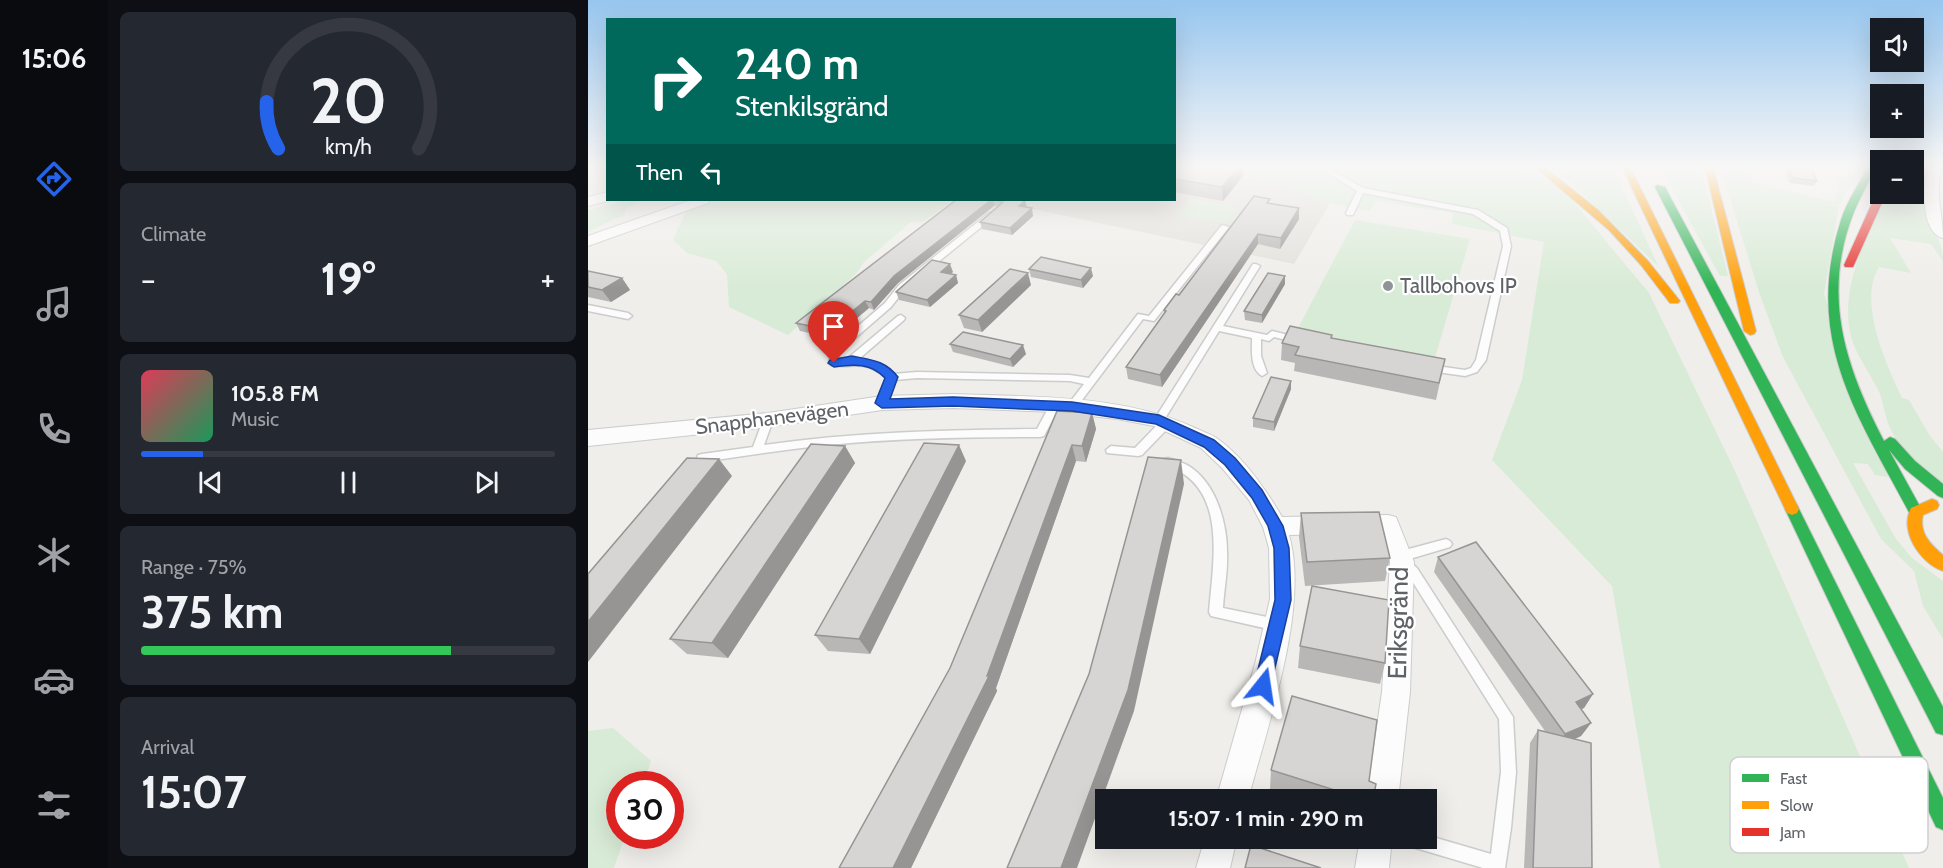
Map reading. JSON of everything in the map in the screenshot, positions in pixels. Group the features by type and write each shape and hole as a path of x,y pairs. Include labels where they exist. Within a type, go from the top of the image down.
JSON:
{"main road":[{"path":"1594,208 1630,244 1666,290 1731,385"},
{"path":"1646,208 1912,757"},
{"path":"1671,208 1943,726"},
{"path":"1719,208 1767,393"},
{"path":"1853,208 1842,230 1833,287 1833,318 1840,354 1853,397 1916,512"},
{"path":"1875,208 1851,258 1843,288 1844,321 1851,356 1866,398 1891,445 1943,492"},
{"path":"1943,505 1928,506 1916,512 1912,524 1914,532 1926,549 1943,564"},
{"path":"1928,789 1943,820"}],"street":[{"path":"588,241 682,208"},
{"path":"1931,208 1932,214 1943,233"},
{"name":"Snapphanevägen","path":"588,438 768,420 882,403 953,401 1063,406 1162,422 1209,443 1230,462 1257,494 1275,526 1281,548 1283,600 1235,789"},
{"name":"Eriksgränd","path":"1275,526 1388,524 1402,562 1396,692 1383,789"},
{"path":"1213,868 1218,849"},
{"path":"1372,868 1375,849"}],"lane":[{"path":"1350,213 1353,208"},
{"path":"1421,366 1465,373 1474,370 1478,365 1507,246 1506,232 1498,224 1475,213 1448,208"},
{"path":"999,209 940,261 902,287 888,305 833,352 834,363 852,360 879,365 891,377 917,375 1070,378 1091,382"},
{"path":"702,458 830,439 922,433 1040,433 1063,406 1091,382 1141,316 1151,319 1225,227"},
{"path":"1111,450 1138,452 1162,422 1256,266"},
{"path":"588,308 628,316"},
{"path":"852,360 901,318"},
{"path":"1217,328 1257,337 1269,338 1272,334 1306,341"},
{"path":"1257,337 1256,356 1262,373"},
{"path":"882,403 891,377"},
{"path":"757,450 768,420"},
{"path":"1168,462 1188,468 1196,476 1210,501 1221,542 1215,612 1277,626"},
{"path":"1437,846 1498,864 1506,793 1508,734 1506,717 1413,572 1402,562 1409,554 1446,544"}],"shaded area":[{"path":"1026,208 1327,208 1294,264"}],"green space":[{"path":"597,208 628,208 624,215 588,231 588,210"},
{"path":"695,208 942,208 923,222 911,222 864,262 856,274 788,335 729,307 727,274 716,261 687,253 673,240 686,211"},
{"path":"1184,208 1238,208 1226,223 1178,215"},
{"path":"1353,208 1372,208 1370,211"},
{"path":"1418,208 1578,208 1649,293 1735,471 1860,757 1730,757 1730,853 1902,853 1909,868 1660,868 1612,586 1492,460 1522,380 1544,242 1452,224 1453,213"},
{"path":"1597,208 1631,208 1658,266"},
{"path":"1682,208 1711,208 1728,276 1720,276"},
{"path":"1733,208 1839,208 1824,294 1888,477 1875,475 1868,464 1853,463 1896,539 1912,558 1943,581 1943,639 1923,606 1914,571 1881,539 1783,357 1760,295"},
{"path":"1881,208 1925,208 1942,249 1943,261 1931,244 1890,238 1911,273 1879,267 1873,281 1871,297 1882,351 1902,398 1909,400 1930,436 1943,452 1943,484 1910,456 1896,439 1886,417 1880,394 1858,354 1851,334 1848,314 1854,271"},
{"name":"Tallbohovs IP","path":"1355,220 1470,239 1434,361 1296,332"},
{"path":"613,728 651,761 648,771 606,771 606,849 621,849 614,868 588,868 588,731"}],"building":[{"path":"946,208 981,208 894,276 871,302 865,301 829,330 796,323"},
{"path":"997,208 1032,208 1010,228 980,222"},
{"path":"1245,208 1299,208 1281,238 1258,234 1160,375 1126,367 1166,311 1164,310 1176,294 1179,295"},
{"path":"1041,257 1091,268 1081,280 1029,269"},
{"path":"932,260 950,264 941,272 956,275 927,300 896,292"},
{"path":"1010,269 1028,273 978,320 959,315"},
{"path":"588,271 622,278 602,290 588,287"},
{"path":"1268,273 1285,276 1262,315 1244,311"},
{"path":"1290,326 1332,335 1331,338 1445,359 1439,383 1295,355 1299,347 1282,343"},
{"path":"963,332 1023,345 1010,359 950,344"},
{"path":"1271,377 1291,381 1274,422 1253,418"},
{"path":"1057,411 1092,413 1082,446 1072,445 987,676 989,676 893,868 839,868 950,668"},
{"path":"924,443 959,445 859,639 815,635"},
{"path":"811,444 845,446 712,643 670,639"},
{"path":"1148,457 1181,460 1128,690 1061,868 1007,868 1089,674"},
{"path":"687,458 719,459 588,622 588,574"},
{"path":"1379,512 1390,558 1307,562 1301,513"},
{"path":"1476,542 1593,694 1576,702 1591,723 1565,734 1438,557"},
{"path":"1312,586 1389,600 1385,663 1300,646"},
{"path":"1292,696 1377,720 1369,781 1376,784 1375,789 1331,789 1271,770"},
{"path":"1538,730 1591,743 1592,868 1533,868"},
{"path":"1250,849 1263,849 1321,868 1245,868"}],"traffic: fast":[{"path":"1671,208 1943,726"},
{"path":"1851,208 1835,262 1832,302 1836,338 1846,373 1860,408 1916,512"},
{"path":"1890,442 1910,465 1943,492"},
{"path":"1792,509 1912,757"},
{"path":"1928,789 1943,820"}],"traffic: slow":[{"path":"1590,208 1629,245 1674,301"},
{"path":"1646,208 1792,509"},
{"path":"1719,208 1750,331"},
{"path":"1932,505 1916,512 1914,528 1920,542 1943,564"}],"traffic: jam":[{"path":"1849,265 1875,208"}],"place":[{"name":"Tallbohovs IP","path":"1388,286"}],"route":[{"path":"834,363 852,360 879,365 891,377 882,403 953,401 1072,406 1159,420 1209,443 1230,462 1257,494 1275,526 1281,548 1283,600 1263,686"}]}
